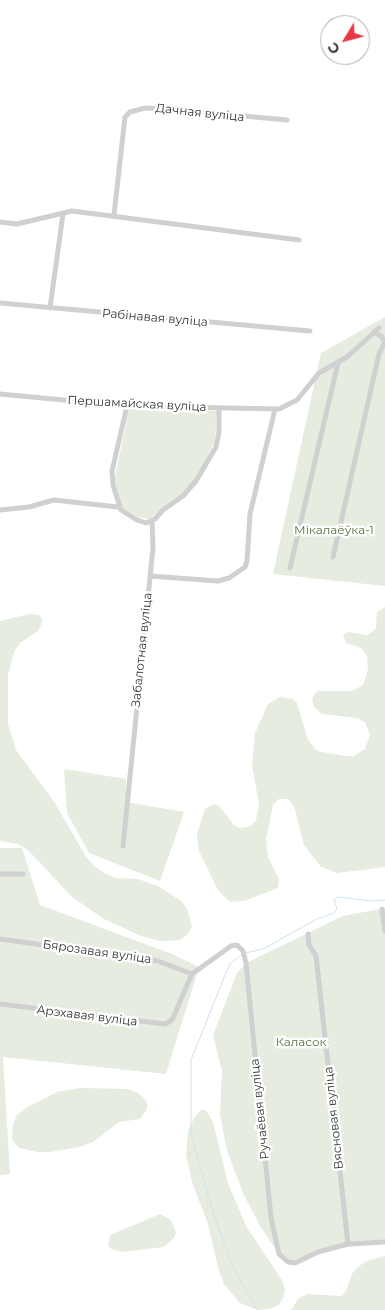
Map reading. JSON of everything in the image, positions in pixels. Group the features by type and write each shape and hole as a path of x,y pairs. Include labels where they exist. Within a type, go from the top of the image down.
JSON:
{"street":[{"name":"Дачная вуліца","path":"114,215 125,117 130,112 145,108 167,109 287,120"},
{"path":"0,222 16,224 72,211 299,240"},
{"path":"50,308 63,214"},
{"name":"Рабінавая вуліца","path":"0,303 310,331"},
{"path":"150,576 208,581 224,580 241,571 247,561 250,514 275,409 286,407 297,400 319,373 352,354 376,330 385,342 379,354 333,557"},
{"path":"290,568 338,363"},
{"name":"Першамайская вуліца","path":"0,394 127,406 275,409"},
{"path":"118,507 112,472 127,406"},
{"path":"0,510 28,507 54,500 118,507 137,520 152,522 163,510 188,492 208,462 218,440 219,409"},
{"name":"Забалотная вуліца","path":"123,846 154,537 152,522"},
{"path":"0,874 23,874"},
{"path":"382,909 385,931"},
{"name":"Вясновая вуліца","path":"308,934 309,945 316,956 348,1244"},
{"name":"Бярозавая вуліца","path":"0,939 162,962 192,974"},
{"name":"Ручаёвая вуліца","path":"192,974 231,946 237,945 244,953 271,1218 279,1254 288,1262 294,1263 318,1252 348,1244"},
{"name":"Арэхавая вуліца","path":"0,1004 157,1024 172,1020 192,974"},
{"path":"348,1244 385,1242"}],"green space":[{"name":"Мікалаёўка-1","path":"385,317 385,586 273,574 321,353"},
{"path":"129,409 217,411 215,441 199,473 187,490 149,519 136,517 124,511 117,495 115,477"},
{"path":"385,607 385,867 337,873 321,867 304,845 294,806 288,799 279,799 273,805 266,839 268,857 279,879 278,888 244,901 230,902 218,890 199,851 197,834 205,809 214,804 219,806 234,825 240,828 251,826 256,820 259,804 252,765 255,733 268,704 280,697 293,699 297,703 308,740 317,751 354,756 365,749 370,735 365,722 356,718 322,714 314,707 312,698 317,691 352,691 363,685 368,670 367,656 361,648 346,643 343,635 348,632 367,635 372,632 376,628 377,612"},
{"path":"29,614 39,615 42,619 41,625 38,631 20,643 14,652 8,675 8,724 16,750 55,803 85,855 94,866 116,878 138,879 158,886 181,901 187,909 192,927 187,935 180,940 161,941 141,936 104,919 72,897 28,850 18,844 0,841 0,621"},
{"path":"64,769 126,779 126,802 184,812 160,881 89,853 67,813"},
{"path":"0,848 22,848 40,905 172,954 199,967 166,1074 3,1057 10,1174 0,1175"},
{"name":"Каласок","path":"385,908 385,1242 333,1249 295,1263 279,1254 260,1226 244,1195 227,1151 220,1114 222,1072 213,1035 237,973 246,963 343,916"},
{"path":"81,1088 127,1089 143,1097 147,1103 147,1109 140,1119 119,1122 93,1142 80,1147 50,1152 37,1152 20,1148 15,1144 12,1139 13,1124 17,1115 26,1108 57,1092"},
{"path":"201,1110 206,1110 213,1122 228,1183 246,1226 282,1280 285,1290 283,1298 279,1305 270,1309 258,1310 240,1303 224,1284 219,1271 208,1224 192,1182 186,1155 188,1132 194,1118"},
{"path":"160,1214 171,1220 176,1232 174,1238 164,1247 122,1252 111,1249 108,1245 110,1235"},
{"path":"385,1256 385,1310 291,1310 298,1299 307,1294 341,1296 346,1291 353,1272 359,1266 367,1261"}],"waterway":[{"path":"245,953 263,949 317,919 334,913 337,909 334,900 338,897 371,901 385,900"},
{"path":"241,955 230,964 191,1060 191,1134 212,1209 232,1265 257,1310"}]}
